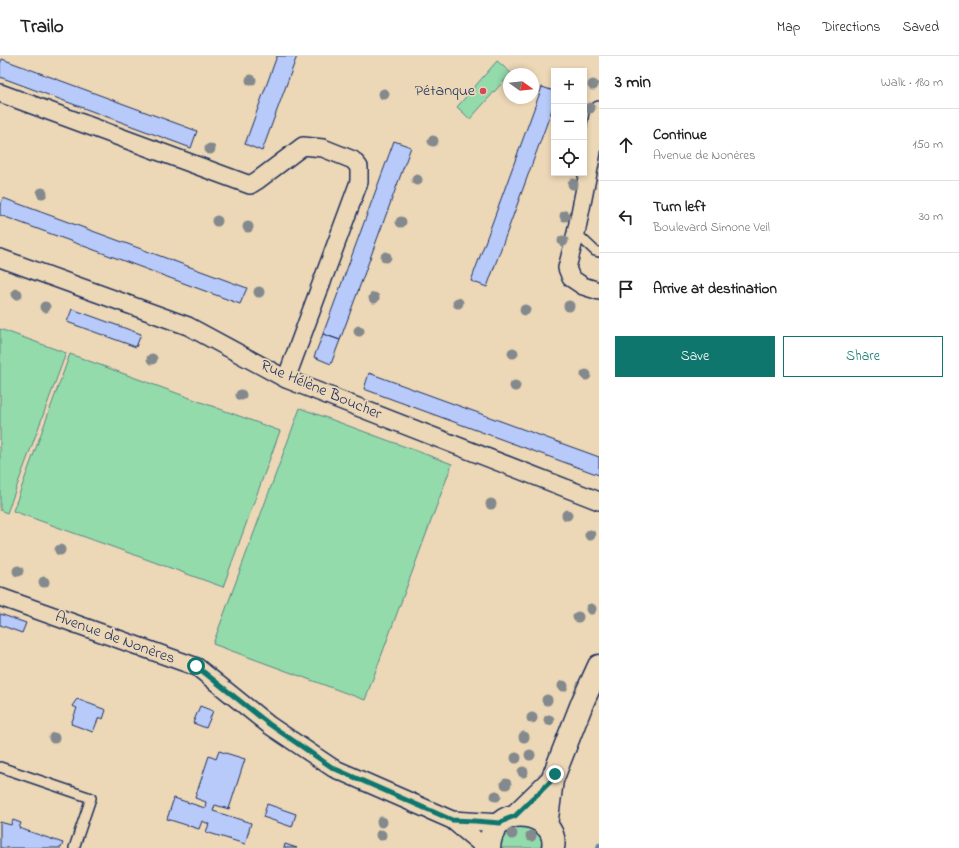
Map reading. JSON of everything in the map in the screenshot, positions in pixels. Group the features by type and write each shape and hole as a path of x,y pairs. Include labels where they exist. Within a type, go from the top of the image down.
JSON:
{"main road":[{"path":"553,841 552,780 583,701 599,666"},
{"path":"488,848 494,830 508,820 552,780"},
{"path":"508,820 524,815 540,820 553,841"}],"street":[{"path":"0,93 250,185 304,146 323,148 353,160 359,168 359,182 286,379"},
{"path":"599,110 576,233 567,268 570,278 584,286 599,291"},
{"name":"Rue Hélène Boucher","path":"0,258 188,326 286,379 599,501"},
{"name":"Avenue de Nonères","path":"0,597 196,666 269,724 333,768 452,820 488,848"},
{"name":"Avenue de Nonères","path":"452,820 508,820"}],"lane":[{"path":"576,233 595,251 599,252"},
{"path":"0,767 91,798 74,848"}],"green space":[{"name":"Pétanque","path":"497,61 505,68 503,68 503,82 470,119 457,107"},
{"path":"0,329 66,353 7,513 0,510"},
{"path":"70,354 280,431 223,587 13,511"},
{"path":"300,408 452,464 365,700 213,644"},
{"path":"520,823 541,833 545,848 498,848 502,834"}],"building":[{"path":"277,56 297,56 262,151 245,144"},
{"path":"2,59 197,131 191,148 0,77 0,64"},
{"path":"542,87 551,90 551,112 487,287 471,281 536,104 539,104 539,95"},
{"path":"394,141 411,147 340,340 323,334"},
{"path":"3,198 247,288 240,304 0,215 0,206"},
{"path":"72,309 141,334 136,347 67,322"},
{"path":"323,334 340,340 331,364 314,357"},
{"path":"369,373 599,457 599,475 364,389"},
{"path":"0,614 26,623 22,633 0,625"},
{"path":"77,699 106,710 103,719 99,717 93,732 71,724 77,708 72,706"},
{"path":"200,706 213,711 206,728 193,723"},
{"path":"219,751 245,759 229,809 215,805 213,811 251,823 245,844 206,832 209,824 202,821 199,829 167,819 174,798 205,808 206,802 195,798 209,756 216,759"},
{"path":"267,804 296,814 292,827 263,817"},
{"path":"13,820 21,823 19,828 63,843 61,848 0,848 0,822 11,825"},
{"path":"285,844 297,848 284,848"}],"place":[{"name":"Pétanque","path":"483,91"}],"route":[{"path":"196,666 269,724 333,768 452,820 500,823 515,816 552,780 555,774"}]}
